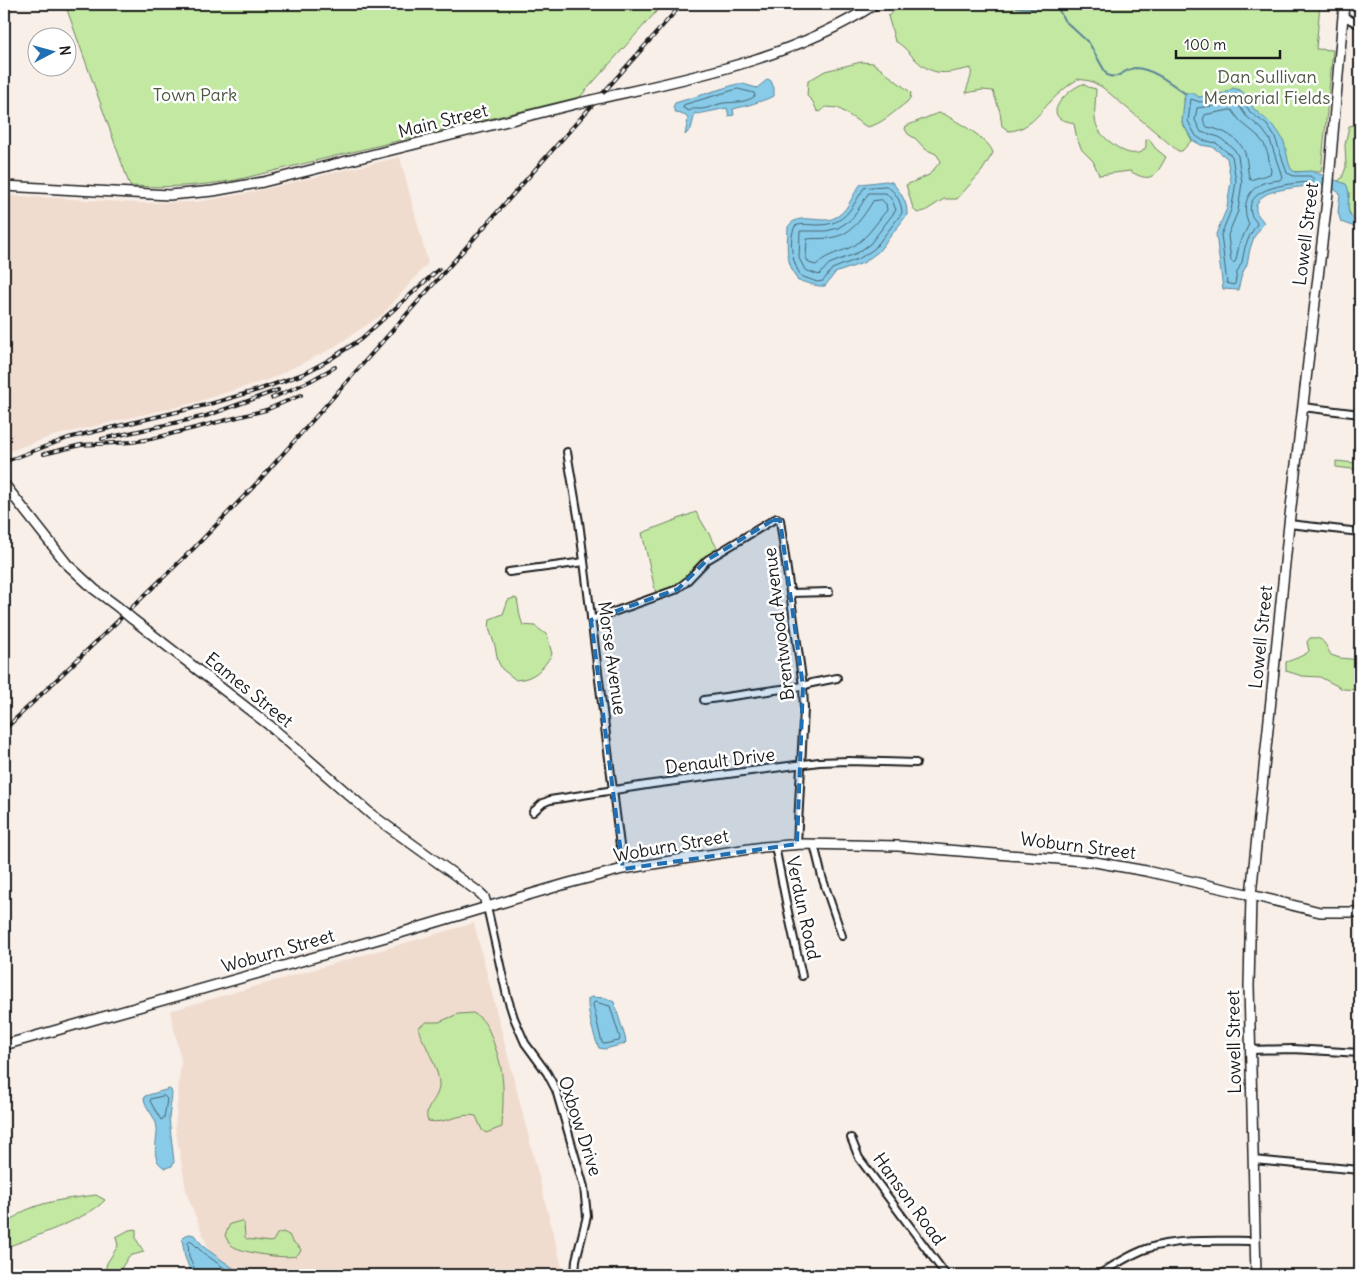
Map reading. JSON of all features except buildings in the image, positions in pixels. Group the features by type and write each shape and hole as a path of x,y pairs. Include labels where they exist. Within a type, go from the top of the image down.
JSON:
{"main road":[{"name":"Main Street","path":"4,186 180,194 213,191 263,182 766,57 827,31 855,17 875,4"},
{"name":"Lowell Street","path":"1256,1275 1250,1050 1249,934 1251,895 1289,524 1330,173 1344,4"},
{"name":"Eames Street","path":"4,484 67,564 94,589 263,720 372,815 480,893 484,897 487,907"},
{"name":"Woburn Street","path":"4,1045 400,933 569,882 623,869 775,846 814,844 898,846 1095,862 1146,871 1315,911 1360,912"}],"street":[{"path":"1343,16 1360,25"},
{"path":"1303,407 1360,414"},
{"name":"Morse Avenue","path":"567,452 574,487 623,869"},
{"name":"Brentwood Avenue","path":"591,620 678,589 707,560 773,520 777,518 781,521 804,686 797,844"},
{"path":"1289,524 1360,532"},
{"path":"509,572 584,562"},
{"path":"791,593 829,592"},
{"path":"704,700 804,686 837,678"},
{"name":"Denault Drive","path":"534,812 547,801 801,765 840,761 916,763"},
{"path":"814,844 822,878 842,936"},
{"name":"Verdun Road","path":"775,846 802,976"},
{"name":"Oxbow Drive","path":"487,907 514,1018 525,1043 547,1073 556,1090 585,1193 587,1216 576,1260 575,1275"},
{"path":"1250,1050 1293,1049 1360,1053"},
{"name":"Hanson Road","path":"851,1138 860,1158 946,1275"},
{"path":"1253,1160 1360,1170"},
{"path":"1098,1275 1131,1256 1159,1245 1255,1240"}],"highlighted area":[{"path":"773,520 780,520 803,686 797,844 623,869 591,620 678,589 707,560"}],"shaded area":[{"path":"400,157 428,263 383,314 331,349 270,379 193,403 53,436 4,453 4,195 141,203 196,202 248,193"},
{"path":"474,923 564,1275 219,1275 187,1195 175,1127 181,1060 170,1011"}],"green space":[{"name":"Town Park","path":"65,4 663,4 580,97 236,180 170,187 130,186 78,40 78,28 74,28"},
{"path":"757,4 855,4 832,10 822,5 815,5 766,10 759,9"},
{"name":"Dan Sullivan Memorial Fields","path":"903,4 1320,4 1316,49 1333,50 1321,172 1264,171 1184,98 1185,112 1182,122 1192,140 1182,151 1178,151 1102,87 1090,81 1078,79 1050,102 1027,125 1009,131 1002,126 1000,112 993,91 982,90 966,93 971,68 935,72 922,65 895,41 888,16"},
{"path":"861,62 873,63 909,91 911,93 907,102 883,121 867,127 838,108 826,107 820,112 817,111 813,102 807,96 808,81 825,71"},
{"path":"1083,84 1096,89 1096,122 1102,134 1108,140 1123,151 1135,153 1142,152 1146,147 1146,140 1149,139 1155,148 1166,157 1156,173 1148,177 1137,175 1130,171 1099,175 1093,161 1082,150 1077,139 1074,124 1060,119 1056,111 1064,96"},
{"path":"938,113 944,114 972,131 986,142 993,153 982,171 957,199 944,199 925,211 917,213 913,208 906,185 929,175 941,161 936,154 925,149 905,129 906,126"},
{"path":"1360,124 1360,222 1350,214 1348,202 1350,193 1338,181 1342,178 1346,167 1345,145 1349,126"},
{"path":"1360,425 1360,470 1336,467 1336,461 1355,463"},
{"path":"696,512 718,549 683,582 656,594 642,533"},
{"path":"517,599 523,625 535,626 547,635 552,654 545,664 533,675 516,680 502,669 489,628 490,619 503,614 508,600"},
{"path":"1310,638 1321,640 1331,655 1360,660 1360,690 1343,689 1320,677 1302,676 1286,671 1286,662 1309,651 1307,642"},
{"path":"473,1013 482,1019 490,1032 502,1077 502,1127 486,1133 482,1130 476,1116 470,1115 434,1122 428,1121 427,1116 427,1112 438,1090 439,1080 433,1061 420,1035 419,1027 427,1022 439,1022 458,1014"},
{"path":"96,1195 105,1200 86,1214 4,1248 4,1228 25,1210 54,1201"},
{"path":"241,1221 244,1223 245,1237 247,1239 270,1242 273,1241 277,1234 283,1232 289,1235 301,1251 296,1256 282,1257 263,1255 236,1248 230,1244 225,1235 230,1224"},
{"path":"136,1229 136,1239 144,1252 129,1256 119,1275 104,1275 107,1263 118,1246 116,1237 129,1230"}],"water":[{"path":"768,79 774,88 774,96 733,109 734,115 729,116 727,108 695,113 691,129 685,135 688,119 686,116 675,112 673,107 675,103 737,84 757,88"},
{"path":"1233,88 1245,94 1255,110 1278,132 1284,142 1291,169 1295,172 1311,171 1346,184 1349,195 1348,210 1353,218 1360,222 1360,229 1341,222 1338,212 1340,194 1336,190 1327,187 1319,185 1291,188 1265,195 1256,206 1257,212 1264,223 1254,237 1238,290 1223,289 1216,234 1227,208 1231,181 1227,158 1213,147 1201,145 1192,140 1182,122 1185,93 1193,93 1199,97 1225,93"},
{"path":"892,182 901,193 905,201 907,215 878,252 863,263 835,273 825,286 798,281 789,261 788,227 797,220 802,219 832,219 842,213 861,184"},
{"path":"591,997 606,998 614,1002 625,1037 626,1042 624,1044 605,1049 599,1048 589,1010 588,999"},
{"path":"169,1089 172,1094 169,1118 174,1162 172,1166 165,1168 157,1160 155,1150 157,1128 144,1098 145,1096"},
{"path":"190,1234 194,1235 205,1248 243,1275 192,1275 185,1257 182,1239"}],"waterway":[{"path":"1005,4 1028,8 1041,7 1042,4"},
{"path":"1056,4 1064,20 1089,43 1107,75 1115,76 1128,70 1143,69 1163,78 1186,94"}],"railway":[{"path":"4,730 194,548 257,483 682,4"},
{"path":"4,462 68,438 210,404 303,374 361,339 439,269"},
{"path":"272,398 310,381 335,367"},
{"path":"102,439 206,416 278,390"},
{"path":"44,454 81,445 151,439 266,410 301,395"}]}
